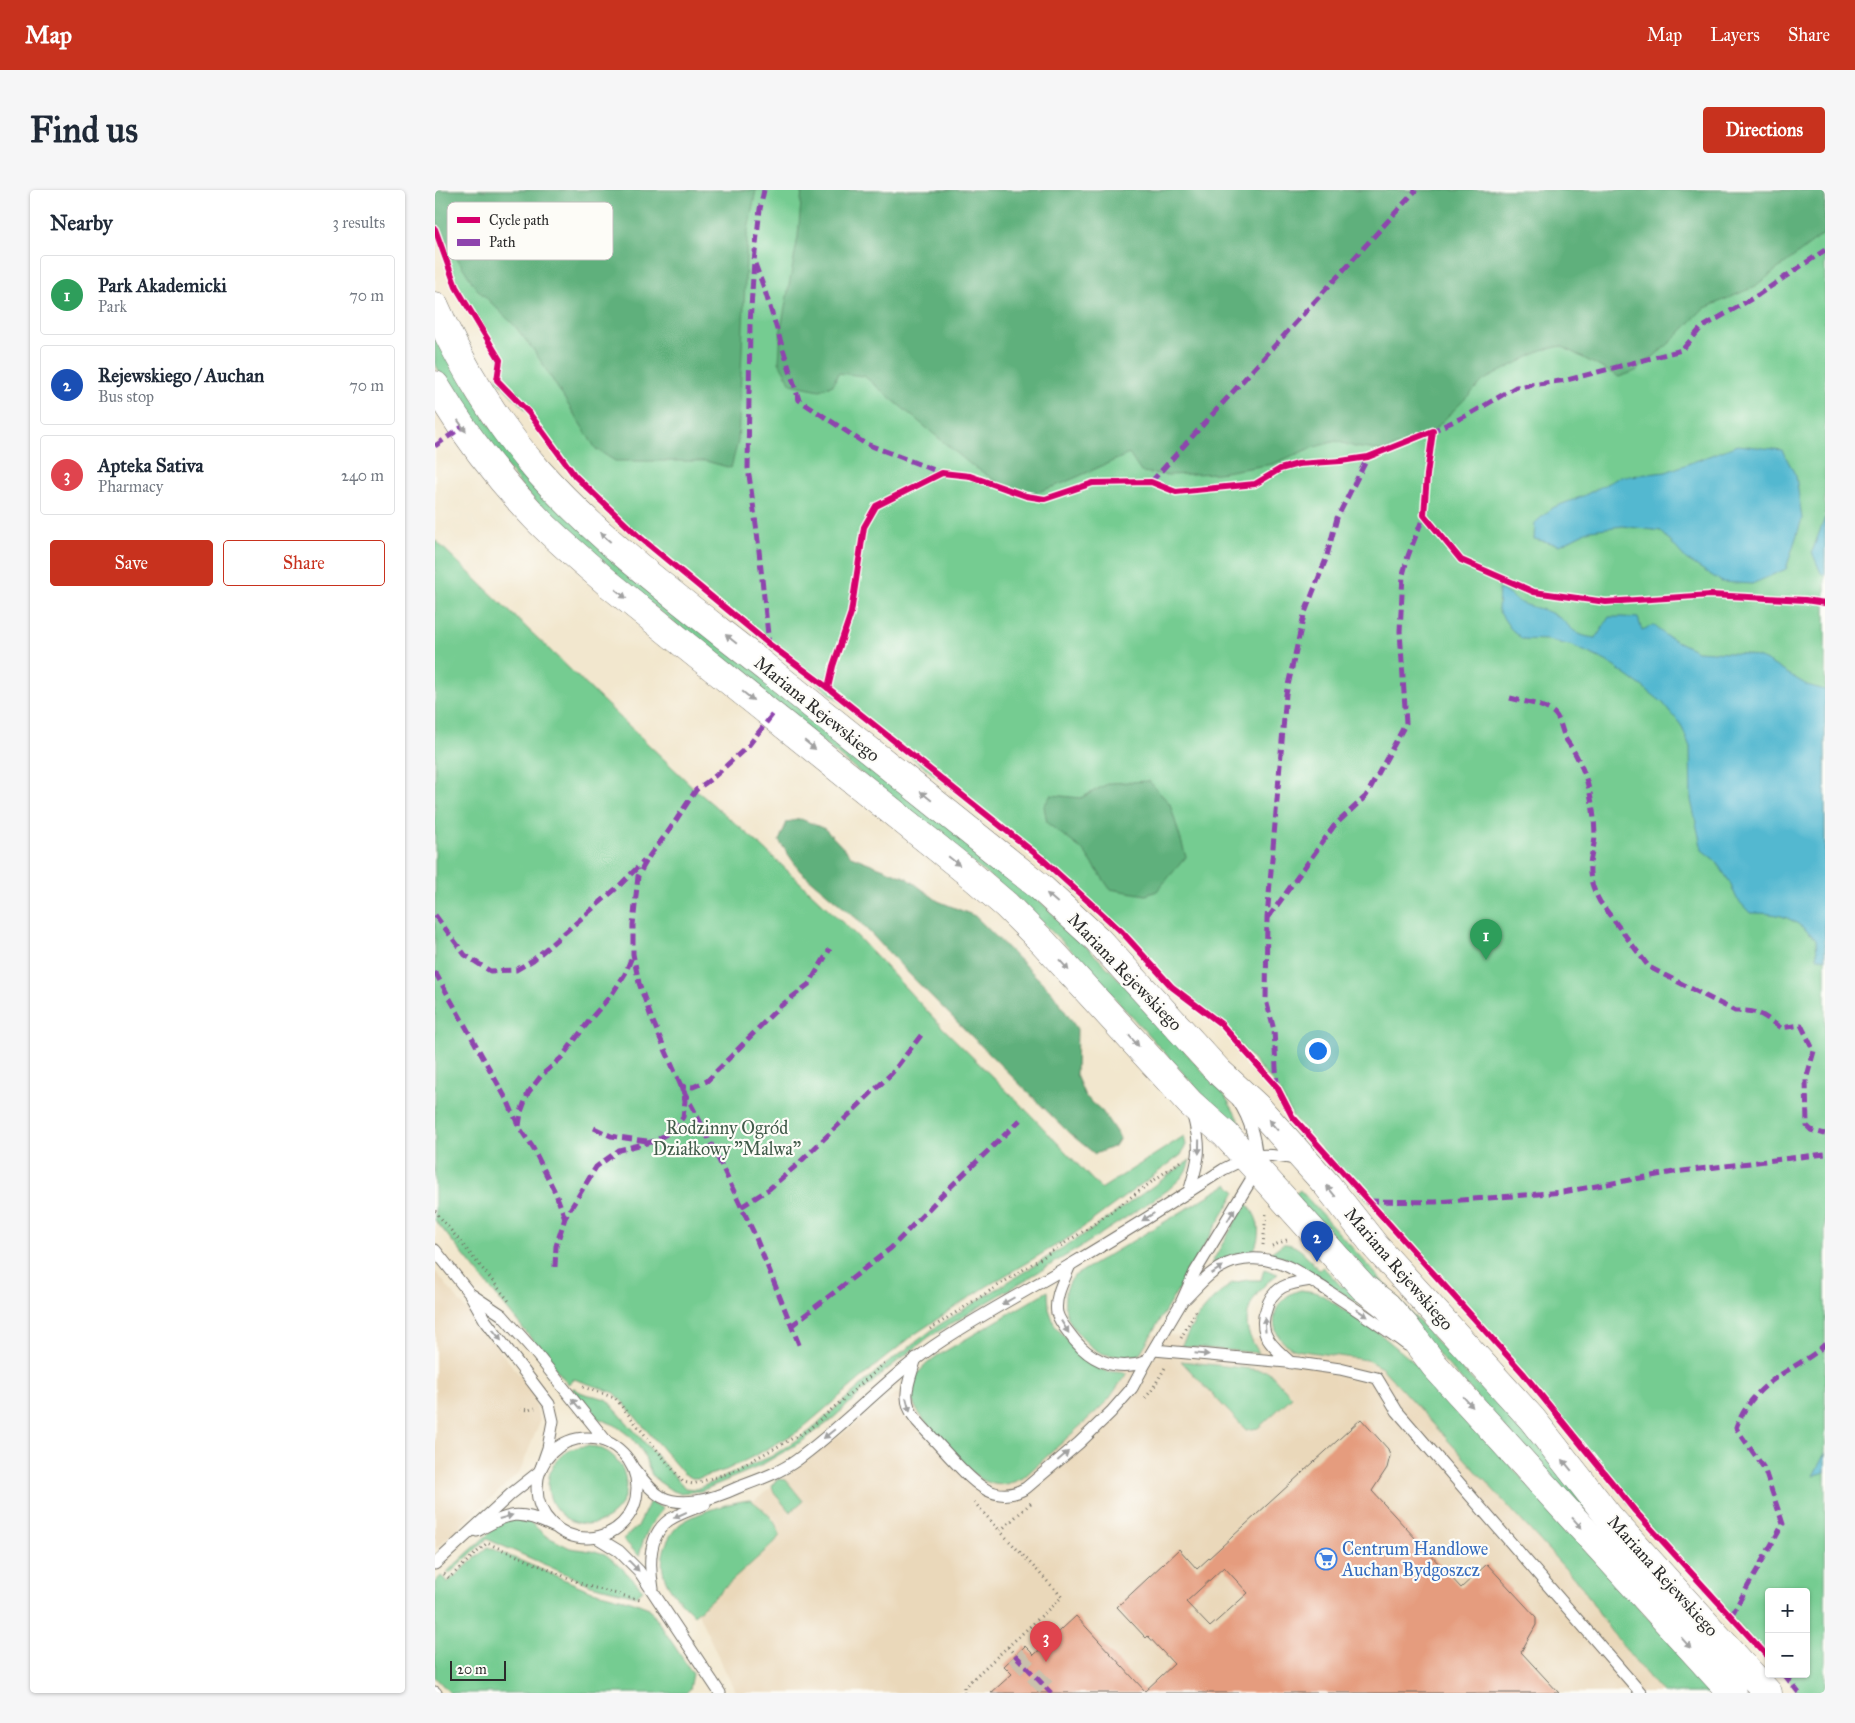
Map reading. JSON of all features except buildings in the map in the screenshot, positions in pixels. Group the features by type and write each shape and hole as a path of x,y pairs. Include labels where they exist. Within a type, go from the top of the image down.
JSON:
{"street":[{"name":"Mariana Rejewskiego","path":"435,306 457,349 495,412 537,469 571,505 646,572 1058,903 1098,940 1219,1072 1257,1107 1327,1185 1377,1247 1532,1419 1609,1517 1768,1693"},
{"name":"Mariana Rejewskiego","path":"435,385 462,427 502,479 535,517 562,543 616,590 956,862 1006,905 1043,942 1190,1103 1254,1161 1274,1209 1387,1306 1435,1366 1732,1693"}],"lane":[{"path":"916,1358 906,1392 909,1412 971,1480 988,1491 1006,1495 1017,1493 1026,1488 1105,1418 1132,1388 1181,1303 1195,1272 1254,1161 1254,1133 1241,1105 1219,1072"},
{"path":"1189,1192 1200,1150 1190,1103"},
{"path":"653,1591 649,1564 657,1535 669,1520 796,1461 867,1403 916,1358 950,1335 1070,1265 1224,1169 1278,1155 1305,1162"},
{"path":"435,1250 470,1294 485,1320 549,1404 553,1421 548,1448 537,1487 539,1502 547,1517 558,1528"},
{"path":"1181,1303 1203,1280 1217,1270 1234,1262 1259,1259 1275,1262 1311,1280 1381,1326 1435,1366"},
{"path":"1070,1265 1057,1296 1057,1314 1071,1336 1095,1359 1104,1363 1122,1365 1146,1362"},
{"path":"1291,1363 1272,1345 1265,1334 1263,1317 1269,1299 1281,1288 1290,1283 1311,1280"},
{"path":"470,1294 502,1315 534,1351 607,1442"},
{"path":"1154,1350 1339,1369 1377,1378 1397,1411 1641,1693"},
{"path":"438,1568 463,1539 511,1494 540,1471 548,1457 560,1446 575,1440 591,1438 607,1442 618,1448 650,1489 663,1500 674,1502 697,1501 741,1487"},
{"path":"463,1539 505,1516 521,1514 538,1518 569,1534 583,1537 596,1537 610,1532 622,1524 631,1512 636,1498 637,1484 634,1469"},
{"path":"596,1537 619,1551 639,1571 721,1693"}],"path":[{"path":"924,1333 1087,1229 1184,1159 1188,1150 1200,1150"},
{"path":"1259,1259 1274,1209"},
{"path":"435,1211 511,1302"},
{"path":"1270,1246 1289,1239"},
{"path":"1142,1401 1152,1390 1200,1304"},
{"path":"565,1390 575,1384 615,1398 683,1482 693,1484 729,1473 808,1430 887,1361"},
{"path":"520,1409 529,1410 549,1404"},
{"path":"964,1693 964,1687 1062,1597 1001,1531 1034,1501"},
{"path":"438,1568 449,1578 487,1543 587,1586 662,1606"},
{"path":"1008,1647 1015,1655"}],"shaded area":[{"path":"435,1271 531,1389 540,1421 520,1472 435,1549"},
{"name":"Centrum Handlowe Auchan Bydgoszcz","path":"1145,1334 1301,1341 1387,1364 1677,1693 737,1693 682,1580 736,1514 895,1394 1100,1390"}],"green space":[{"path":"435,190 1825,190 1825,1693 1799,1693 1787,1678 1810,1678 1810,1588 1765,1588 1765,1654 1635,1511 1523,1373 1292,1116 1277,1087 1221,1024 1172,987 1122,932 1042,859 827,691 637,535 575,476 529,413 497,380 500,360 456,287 435,229"},
{"path":"435,190 756,190 747,235 738,441 731,468 706,461 615,461 596,449 535,352 514,325 476,288 458,260 613,260 613,202 447,202 447,242 435,215"},
{"path":"802,190 1825,190 1825,233 1754,287 1703,309 1671,342 1636,371 1619,377 1561,346 1542,350 1484,380 1433,431 1384,451 1355,447 1336,441 1311,448 1273,464 1218,473 1168,475 1141,472 1129,454 1061,484 1026,496 1002,485 970,464 864,376 838,373 833,385 820,390 791,384 779,362 781,329 798,237"},
{"path":"435,331 491,427 1038,899 1124,984 1225,1096 1242,1125 1245,1137 1242,1138 1073,952 1020,901 598,562 526,492 459,404 435,364"},
{"name":"Rodzinny Ogród Działkowy \"Malwa\"","path":"435,540 696,790 757,842 857,936 942,1027 1028,1112 1101,1189 1184,1136 1186,1145 1181,1155 1070,1237 984,1288 915,1334 799,1431 726,1470 699,1478 692,1478 683,1473 615,1393 574,1379 568,1384 435,1220"},
{"path":"1149,781 1170,804 1186,857 1157,891 1146,895 1110,889 1084,851 1047,823 1044,806 1051,795 1081,798 1109,783"},
{"path":"801,819 825,829 851,856 907,878 938,901 975,916 1052,992 1077,1029 1076,1075 1085,1096 1102,1111 1120,1138 1115,1146 1095,1154 1069,1133 913,978 856,918 800,871 779,841 787,822"},
{"path":"1190,1160 1182,1177 1168,1190 1084,1245 929,1337 885,1371 830,1421 804,1440 758,1467 701,1491 679,1493 658,1481 652,1475 643,1453 632,1438 615,1425 597,1418 572,1389 574,1388 582,1393 607,1400 685,1488 697,1489 772,1456 810,1431 877,1371 936,1327 1091,1230"},
{"path":"1228,1184 1236,1192 1139,1355 1108,1355 1089,1345 1071,1324 1065,1308 1066,1292 1074,1276"},
{"path":"1300,1190 1469,1377 1514,1417 1754,1693 1745,1693 1294,1195"},
{"path":"1246,1203 1254,1214 1258,1226 1258,1239 1253,1252 1232,1255 1211,1264"},
{"path":"1283,1244 1289,1244 1299,1249 1319,1270 1323,1267 1342,1287 1347,1284 1390,1324 1293,1261 1270,1253"},
{"path":"1264,1269 1278,1274 1259,1291 1248,1313 1248,1331 1259,1353 1181,1346 1196,1319 1213,1299 1232,1283 1261,1280"},
{"path":"1301,1290 1322,1295 1380,1334 1428,1374 1716,1693 1662,1693 1610,1630 1583,1588 1382,1368 1367,1360 1296,1350 1286,1344 1279,1337 1275,1328 1277,1309 1290,1294"},
{"path":"1048,1291 1049,1309 1055,1326 1087,1362 1105,1371 1127,1373 1109,1399 1023,1478 1011,1483 990,1483 978,1477 968,1468 928,1425 913,1403 911,1392 914,1381 922,1369 937,1356"},
{"path":"1181,1361 1268,1371 1292,1397 1258,1428 1246,1430"},
{"path":"579,1446 595,1446 609,1452 620,1463 626,1477 626,1493 620,1507 609,1518 595,1524 579,1524 565,1518 554,1507 548,1493 548,1477 554,1463 565,1452"},
{"path":"779,1479 786,1480 803,1501 790,1512 774,1493 772,1486"},
{"path":"751,1500 772,1519 780,1535 775,1542 694,1615 676,1596 664,1575 663,1555 670,1535 679,1525 693,1517 724,1505"},
{"path":"650,1501 663,1509 648,1531 639,1556 623,1539 638,1526"},
{"path":"513,1518 530,1522 546,1536 570,1548 605,1554 621,1567 643,1590 636,1596 591,1585 487,1539 449,1574 447,1572 499,1524"},
{"path":"488,1547 589,1590 631,1601 649,1608 693,1674 690,1689 686,1693 450,1693 435,1677 435,1582 441,1576 448,1582"}],"water":[{"path":"1738,445 1782,450 1796,476 1802,519 1786,569 1752,584 1722,582 1686,559 1661,531 1623,526 1590,530 1560,545 1534,539 1535,523 1552,508 1583,496 1620,477 1666,472"},
{"path":"1825,517 1825,575 1821,573 1812,552"},
{"path":"1499,589 1519,602 1553,614 1576,632 1587,637 1596,638 1609,617 1638,618 1642,630 1654,625 1666,636 1697,651 1747,654 1765,660 1807,685 1825,690 1825,959 1817,957 1816,939 1793,921 1779,915 1750,913 1737,899 1729,881 1716,861 1702,850 1691,800 1690,747 1681,725 1663,703 1606,661 1573,646 1548,640 1522,639 1510,628 1498,610"},
{"path":"1825,1453 1825,1472 1813,1476"}],"tunnel":[{"path":"1015,1655 1051,1693"}],"marked path":[{"path":"764,190 754,261 750,324 748,468 769,644"},
{"path":"1151,482 1416,190"},
{"path":"1430,432 1470,414 1516,387 1567,380 1682,350 1701,328 1758,295 1825,250"},
{"path":"755,264 799,400 864,443 942,473"},
{"path":"435,446 462,427"},
{"path":"1277,1087 1274,1030 1266,1000 1267,918 1286,694 1304,615 1326,559 1337,518 1368,457"},
{"path":"1268,918 1334,826 1366,796 1406,723 1400,631 1403,575 1408,556 1424,515"},
{"path":"1510,698 1539,705 1554,713 1559,719 1565,738 1580,762 1593,810 1595,835 1590,862 1590,876 1600,902 1649,967 1735,1011 1750,1011 1760,1014 1781,1028 1801,1025 1814,1051 1806,1080 1807,1126 1811,1130 1825,1134"},
{"path":"772,715 749,745 715,776 696,790 650,855 638,876 633,925 633,954 639,983 651,1017 681,1086 754,1233 800,1347"},
{"path":"435,915 465,955 490,971 516,970 533,960 619,886 644,861"},
{"path":"555,1267 556,1246 565,1218 596,1167 619,1150 655,1141 673,1130 683,1117 685,1101 681,1086 693,1087 707,1081 778,1008 809,984 830,949"},
{"path":"519,1126 521,1112 528,1093 541,1076 561,1058 612,994 625,974 633,954"},
{"path":"435,972 508,1102 519,1127 533,1148 556,1194 565,1218"},
{"path":"741,1207 769,1189 798,1164 892,1073 922,1034"},
{"path":"791,1326 891,1248 941,1196 1020,1120"},
{"path":"594,1128 611,1136 647,1141"},
{"path":"1368,1201 1436,1202 1563,1192 1674,1172 1825,1154"},
{"path":"1731,1616 1783,1524 1764,1468 1736,1428 1745,1409 1757,1394 1772,1380 1813,1355 1825,1344"},
{"path":"1015,1655 1051,1693"},
{"path":"1787,1678 1799,1693"}],"cycle path":[{"path":"435,229 456,287 500,360 497,380 529,413 575,476 637,535 769,644 828,688 1042,859 1122,932 1172,987 1221,1024 1277,1087 1292,1116 1523,1373 1635,1511 1765,1654"},
{"path":"828,688 833,666 851,613 864,527 876,506 942,473 970,476 1026,496 1045,499 1093,483 1151,482 1176,492 1255,484 1280,469 1298,464 1368,457 1433,431 1424,515 1461,560 1534,592 1606,602 1711,595 1805,600 1825,603"}],"place":[{"name":"Park Akademicki","path":"1486,960"},
{"name":"Rejewskiego / Auchan","path":"1317,1262"},
{"name":"Centrum Handlowe Auchan Bydgoszcz","path":"1326,1559"},
{"name":"Apteka Sativa","path":"1046,1662"}]}
